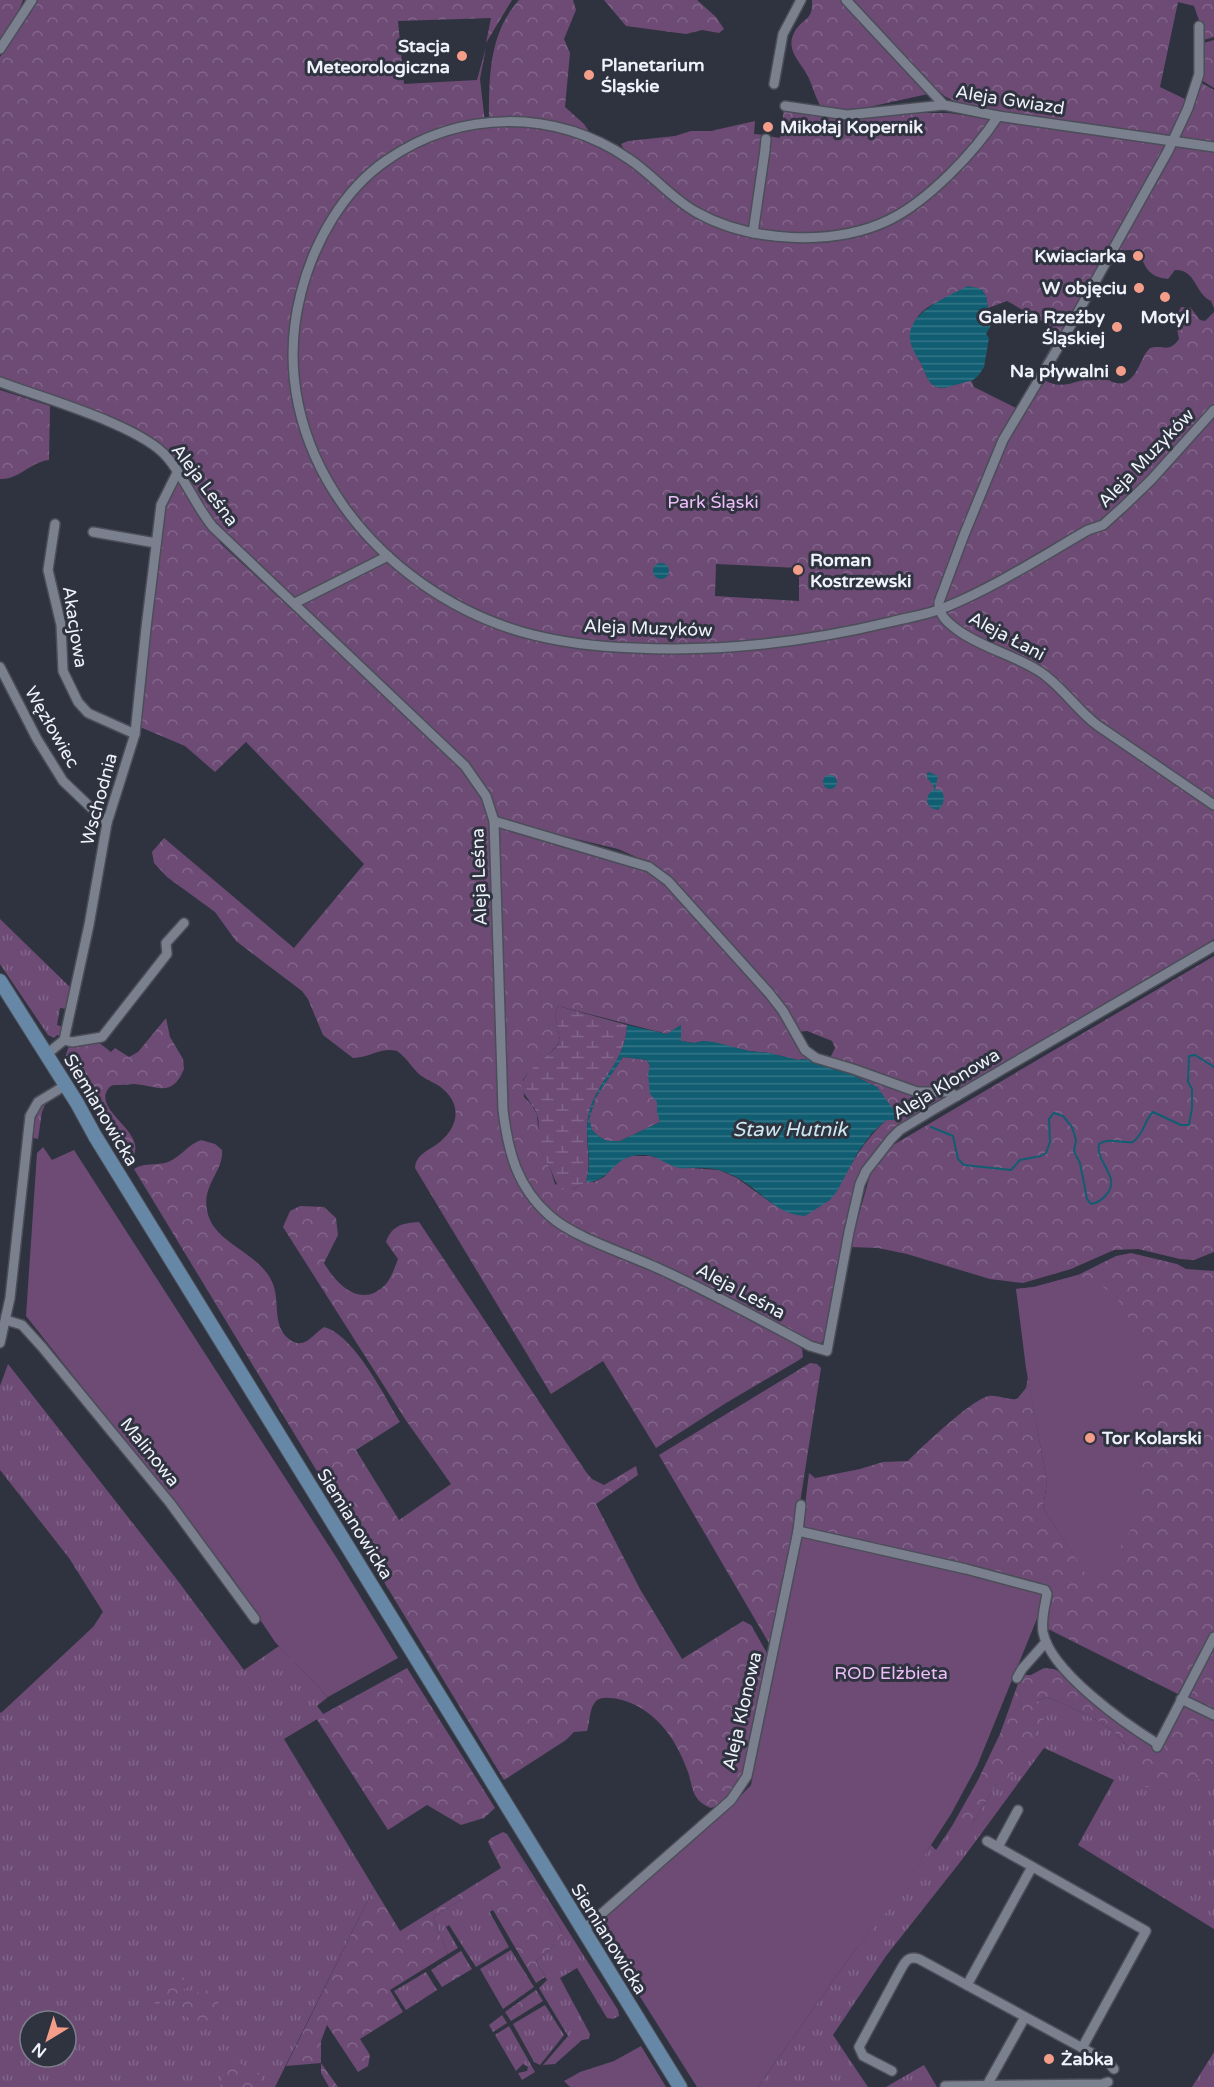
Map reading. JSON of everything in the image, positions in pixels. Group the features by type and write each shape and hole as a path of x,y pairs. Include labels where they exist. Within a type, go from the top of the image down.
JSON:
{"street":[{"path":"0,49 32,0"},
{"path":"774,84 783,34 801,0"},
{"name":"Aleja Gwiazd","path":"846,0 944,105 998,116 1214,147"},
{"path":"939,610 939,602 959,546 999,451 1168,151 1188,108 1199,74 1199,26"},
{"path":"784,106 847,115 944,105"},
{"name":"Aleja Muzyków","path":"998,116 977,146 932,190 903,212 882,224 847,233 809,238 778,237 726,226 696,212 629,159 603,144 546,124 502,121 476,123 445,131 405,148 377,168 343,204 317,246 307,271 296,311 292,342 295,394 303,429 325,478 355,521 388,555 430,588 492,621 524,633 608,646 676,648 774,643 838,633 939,610 1004,579 1088,530 1103,525 1150,480 1214,410"},
{"path":"753,233 765,146"},
{"name":"Aleja Leśna","path":"0,382 135,433 166,455 178,471 201,512 213,527 465,766 486,796 494,821 503,1110 515,1170 529,1192 550,1216 574,1232 707,1290 810,1346 827,1351"},
{"name":"Wschodnia","path":"64,1040 89,925 107,823 135,734 161,505 178,471"},
{"name":"Akacjowa","path":"55,524 48,570 61,625 63,671 78,702 88,713 135,734"},
{"path":"93,532 156,543"},
{"path":"295,603 388,555"},
{"name":"Aleja Łani","path":"939,610 942,616 960,631 1043,674 1097,725 1214,805"},
{"name":"Węzłowiec","path":"0,668 37,739 58,773 70,788 107,823"},
{"path":"494,821 649,867 668,880 769,993 816,1059 823,1059 917,1092 948,1092 955,1093 957,1096"},
{"path":"47,1054 64,1040 72,1042 102,1037 167,954 166,943 184,923"},
{"name":"Aleja Klonowa","path":"827,1351 855,1200 866,1171 900,1130 1214,946"},
{"name":"Siemianowicka","path":"0,981 47,1054 95,1136 680,2087"},
{"path":"0,1343 13,1274 30,1116 41,1099 66,1085"},
{"name":"Malinowa","path":"6,1320 22,1325 42,1347 170,1503 255,1619"},
{"name":"Aleja Klonowa","path":"583,1930 730,1800 747,1776 798,1531 801,1504"},
{"path":"798,1531 1040,1587 1047,1594 1043,1631 1053,1654 1070,1675 1106,1708 1157,1745 1214,1637"},
{"path":"1017,1678 1046,1642"},
{"path":"1181,1699 1214,1715"},
{"path":"998,1847 1018,1810"},
{"path":"987,1841 1146,1931 1082,2048"},
{"path":"967,1985 1032,1867"},
{"path":"892,2071 863,2056 859,2047 906,1960 912,1957 1108,2062 1114,2068"},
{"path":"987,2086 1025,2017"},
{"path":"945,2086 1102,2084 1108,2082"}],"green space":[{"path":"0,0 23,0 13,25 0,43"},
{"name":"Park Śląski","path":"35,0 512,0 486,43 491,18 398,21 404,84 477,80 486,47 480,79 485,123 555,128 616,153 682,204 758,234 768,136 780,138 784,109 849,119 914,113 948,113 1214,152 1214,308 1211,301 1206,298 1187,273 1175,270 1168,279 1161,278 1147,269 1136,252 1126,250 1114,254 1042,378 1057,385 1100,377 1115,383 1126,382 1134,375 1150,348 1169,347 1179,339 1175,319 1181,307 1190,307 1200,320 1205,321 1214,312 1214,939 967,1087 904,1086 829,1060 835,1048 832,1041 807,1031 797,1032 650,863 618,849 496,820 467,764 226,543 181,474 132,431 0,385 0,57 29,15","holes":["981,289 986,296 988,308 1007,301 1059,331 1047,343 1051,347 1016,408 974,387 971,380 944,388 936,387 928,378 915,352 913,338 918,316 947,298","716,564 799,568 799,601 715,596"]},
{"path":"519,0 573,0 576,10 564,39 570,53 565,107 584,124 588,130 587,134 489,119 489,87 496,41 509,13"},
{"path":"604,0 697,0 716,17 724,29 719,33 702,30 686,34 626,26"},
{"path":"812,0 843,0 928,94 846,112 821,107 791,45 795,31 811,12"},
{"path":"849,0 1214,0 1214,37 1200,41 1201,26 1194,6 1178,2 1160,87 1189,101 1171,136 967,107 946,97 936,89"},
{"path":"1214,40 1214,88 1198,78 1200,44"},
{"path":"1198,81 1214,90 1214,143 1180,138 1179,134"},
{"path":"755,121 754,134 764,135 754,232 718,220 683,200 621,144 628,141 675,136 691,131 711,131"},
{"path":"0,390 50,406 49,460 42,461 7,479 0,479"},
{"path":"178,480 221,544 464,768 484,798 491,821 499,1063 513,1171 548,1217 699,1291 802,1349 803,1357 799,1360 656,1448 603,1361 551,1394 415,1168 420,1157 443,1139 453,1126 456,1112 450,1097 441,1088 420,1075 397,1051 386,1050 353,1058 323,1035 308,999 302,991 236,941 215,912 167,877 154,863 152,852 164,838 294,948 364,864 246,742 215,772 185,746 140,727 164,507"},
{"path":"496,824 648,869 667,882 769,996 801,1048 811,1060 816,1061 815,1064 805,1059 798,1060 703,1041 694,1043 681,1041 681,1025 667,1034 558,1006 555,1013 560,1041 523,1080 524,1097 532,1105 537,1115 540,1150 550,1168 555,1184 573,1189 586,1182 594,1182 604,1177 618,1161 631,1156 650,1156 691,1168 719,1170 737,1178 774,1205 837,1191 864,1145 886,1120 894,1120 895,1114 877,1087 853,1075 826,1066 827,1064 888,1086 958,1092 901,1125 877,1149 863,1168 826,1338 820,1344 811,1343 728,1297 575,1229 551,1213 531,1191 518,1167 510,1136 507,1108"},
{"path":"0,919 72,989 67,1009 60,1008 57,1025 63,1027 61,1036 57,1035 54,1038 48,1035 0,964"},
{"path":"1214,956 1214,1252 1194,1260 1138,1249 1114,1250 1071,1269 1023,1283 990,1279 907,1254 878,1248 850,1247 870,1175 888,1148"},
{"path":"558,1006 627,1025 622,1049 590,1109 587,1128 588,1173 586,1182 566,1190 562,1190 556,1183 540,1150 538,1119 521,1087 528,1072 560,1041 555,1013"},
{"path":"166,1018 170,1037 183,1059 184,1069 175,1084 164,1088 134,1084 113,1085 108,1089 105,1098 108,1106 134,1142 135,1151 130,1161 64,1060 69,1046 97,1041 111,1052 115,1048 129,1057 138,1052"},
{"path":"623,1057 647,1060 660,1122 620,1141 607,1141 592,1130 589,1119 596,1097"},
{"path":"47,1100 42,1112 38,1139 34,1138 32,1135 35,1116"},
{"path":"201,1140 215,1144 222,1150 220,1165 210,1185 206,1201 211,1222 227,1240 258,1263 267,1273 275,1291 278,1321 284,1334 299,1343 308,1340 324,1327 335,1332 357,1353 400,1422 356,1450 399,1520 451,1484 405,1419 283,1227 290,1211 300,1206 324,1207 336,1218 338,1235 324,1263 343,1286 359,1294 367,1295 376,1292 391,1276 398,1259 386,1242 391,1232 403,1224 419,1222 592,1479 604,1485 636,1466 638,1475 596,1504 640,1589 682,1659 743,1621 751,1625 768,1655 744,1775 733,1792 719,1805 711,1808 697,1798 677,1747 653,1717 631,1703 612,1698 601,1698 596,1701 591,1711 587,1731 574,1732 566,1740 504,1780 134,1169 168,1162"},
{"path":"43,1147 52,1160 74,1150 338,1560 398,1658 328,1697 275,1642 229,1573 26,1316 37,1153"},
{"path":"1131,1253 1177,1264 1186,1269 1214,1271 1214,1712 1046,1628 1045,1587 1038,1583 802,1529 809,1473 815,1478 883,1462 908,1461 947,1424 981,1399 992,1396 1017,1399 1026,1388 1028,1377 1047,1482 1043,1508 1095,1587 1016,1289 1034,1287 1078,1275 1116,1256"},
{"name":"Tor Kolarski","path":"1078,1275 1102,1286 1117,1298 1142,1341 1143,1394 1139,1516 1095,1588 1043,1508 1047,1482 1026,1368 1016,1289 1034,1287"},
{"path":"810,1363 817,1364 821,1368 796,1528 770,1645 659,1455"},
{"path":"8,1364 175,1577 244,1670 279,1646 328,1697 317,1706 324,1715 284,1739 374,1888 275,2087 0,2087 0,1712 93,1627 103,1612 69,1558 0,1470 0,1386"},
{"name":"ROD Elżbieta","path":"802,1533 1043,1590 1045,1599 977,1766 951,1814 893,1904 852,1954 758,2087 697,2087 596,1927 733,1804 751,1785"},
{"path":"407,1668 495,1808 484,1818 461,1825 427,1805 388,1830 316,1718"},
{"path":"1044,1668 1054,1669 1069,1677 1156,1745 1182,1703 1214,1719 1214,1777 1145,1787 1125,1756 1127,1747 1121,1738 1091,1717 1047,1697 1035,1701 1047,1713 1011,1777 998,1782 971,1826 952,1826 1000,1734 1021,1675 1031,1675"},
{"path":"1047,1697 1080,1711 1102,1724 1121,1738 1127,1747 1214,1766 1214,1929 1078,1845 1114,1780 1044,1748 961,1861 886,1956 833,2035 868,2087 758,2087 852,1954 892,1904 931,1845 936,1850 952,1826 971,1826 998,1782 1035,1701"},
{"path":"503,1832 507,1834 563,1933 559,1944 536,1961 545,1977 536,1983 493,1910 488,1913 482,1899 467,1907 462,1899 433,1917 448,1954 390,1990 403,2012 360,2039 370,2055 368,2066 358,2072 327,2025 321,2041 321,2063 286,2066 374,1888 400,1931 501,1868 488,1842"},
{"path":"507,1834 618,2010 619,2016 613,2019 607,2018 577,1968 560,1978 590,2034 589,2039 582,2040 555,2064 543,2065 568,2036 539,1988 547,1980 536,1961 555,1945 563,1933"},
{"path":"482,1898 509,1947 476,1967 449,1925 446,1927 458,1948 448,1954 433,1917 462,1899"},
{"path":"511,1950 534,1987 503,2009 480,1969"},
{"path":"461,1951 472,1969 442,1987 431,1970"},
{"path":"426,1972 437,1990 406,2010 394,1991"},
{"path":"176,1975 187,1979 190,1986 157,2005 151,2000 151,1993"},
{"path":"210,1987 219,1994 218,2007 222,2024 195,2028 186,2015 167,2009 193,1993 204,1992"},
{"path":"536,1990 543,2001 511,2021 505,2012"},
{"path":"545,2005 564,2035 540,2065 534,2062 513,2024"},
{"path":"502,2015 507,2023 493,2032 489,2025"},
{"path":"509,2026 535,2072 522,2080 518,2073 527,2071 528,2067 523,2064 516,2071 495,2035"},
{"path":"641,2046 666,2087 570,2087 564,2081 580,2072 614,2061"},
{"path":"1214,2052 1214,2087 1192,2087"},
{"path":"237,2061 261,2074 261,2087 220,2087 226,2063"},
{"path":"321,2063 338,2087 329,2087 321,2073"},
{"path":"924,2065 937,2087 886,2087"}],"water":[{"path":"968,286 981,289 986,296 991,325 986,334 989,338 984,367 973,380 944,388 936,387 928,379 912,347 911,329 915,321 931,306"},
{"path":"661,563 667,565 669,571 667,577 661,579 655,577 653,571 655,565"},
{"path":"929,772 938,776 935,790 941,790 944,798 938,810 931,808 927,802 928,795 934,789 927,778"},
{"path":"830,775 835,777 837,782 835,787 830,789 825,787 823,782 825,777"},
{"name":"Staw Hutnik","path":"627,1025 667,1034 681,1025 681,1041 714,1042 749,1051 798,1060 805,1059 844,1071 877,1087 893,1109 896,1118 886,1120 872,1133 830,1200 805,1216 777,1207 747,1184 726,1172 708,1168 680,1168 646,1155 626,1158 602,1177 586,1182 589,1164 587,1127 590,1109 594,1098 617,1059 626,1037","holes":["623,1057 647,1060 650,1066 648,1074 650,1094 657,1102 660,1122 620,1141 607,1141 598,1136 592,1130 589,1119 596,1097"]}],"waterway":[{"path":"931,1127 953,1136 958,1159 964,1165 1011,1170 1020,1160 1046,1153 1050,1142 1049,1119 1054,1113 1063,1116 1072,1127 1076,1140 1074,1151 1080,1163 1087,1199 1093,1204 1103,1198 1111,1187 1110,1175 1101,1157 1099,1144 1107,1141 1133,1142 1153,1112 1181,1125 1189,1125 1192,1108 1192,1089 1188,1082 1189,1056 1195,1055 1214,1067"}],"place":[{"name":"Stacja Meteorologiczna","path":"462,56"},
{"name":"Planetarium Śląskie","path":"589,75"},
{"name":"Mikołaj Kopernik","path":"768,127"},
{"name":"Kwiaciarka","path":"1138,256"},
{"name":"W objęciu","path":"1139,288"},
{"name":"Motyl","path":"1165,297"},
{"name":"Galeria Rzeźby Śląskiej","path":"1117,327"},
{"name":"Na pływalni","path":"1121,371"},
{"name":"Roman Kostrzewski","path":"798,570"},
{"name":"Tor Kolarski","path":"1090,1438"},
{"name":"Żabka","path":"1049,2059"}]}
